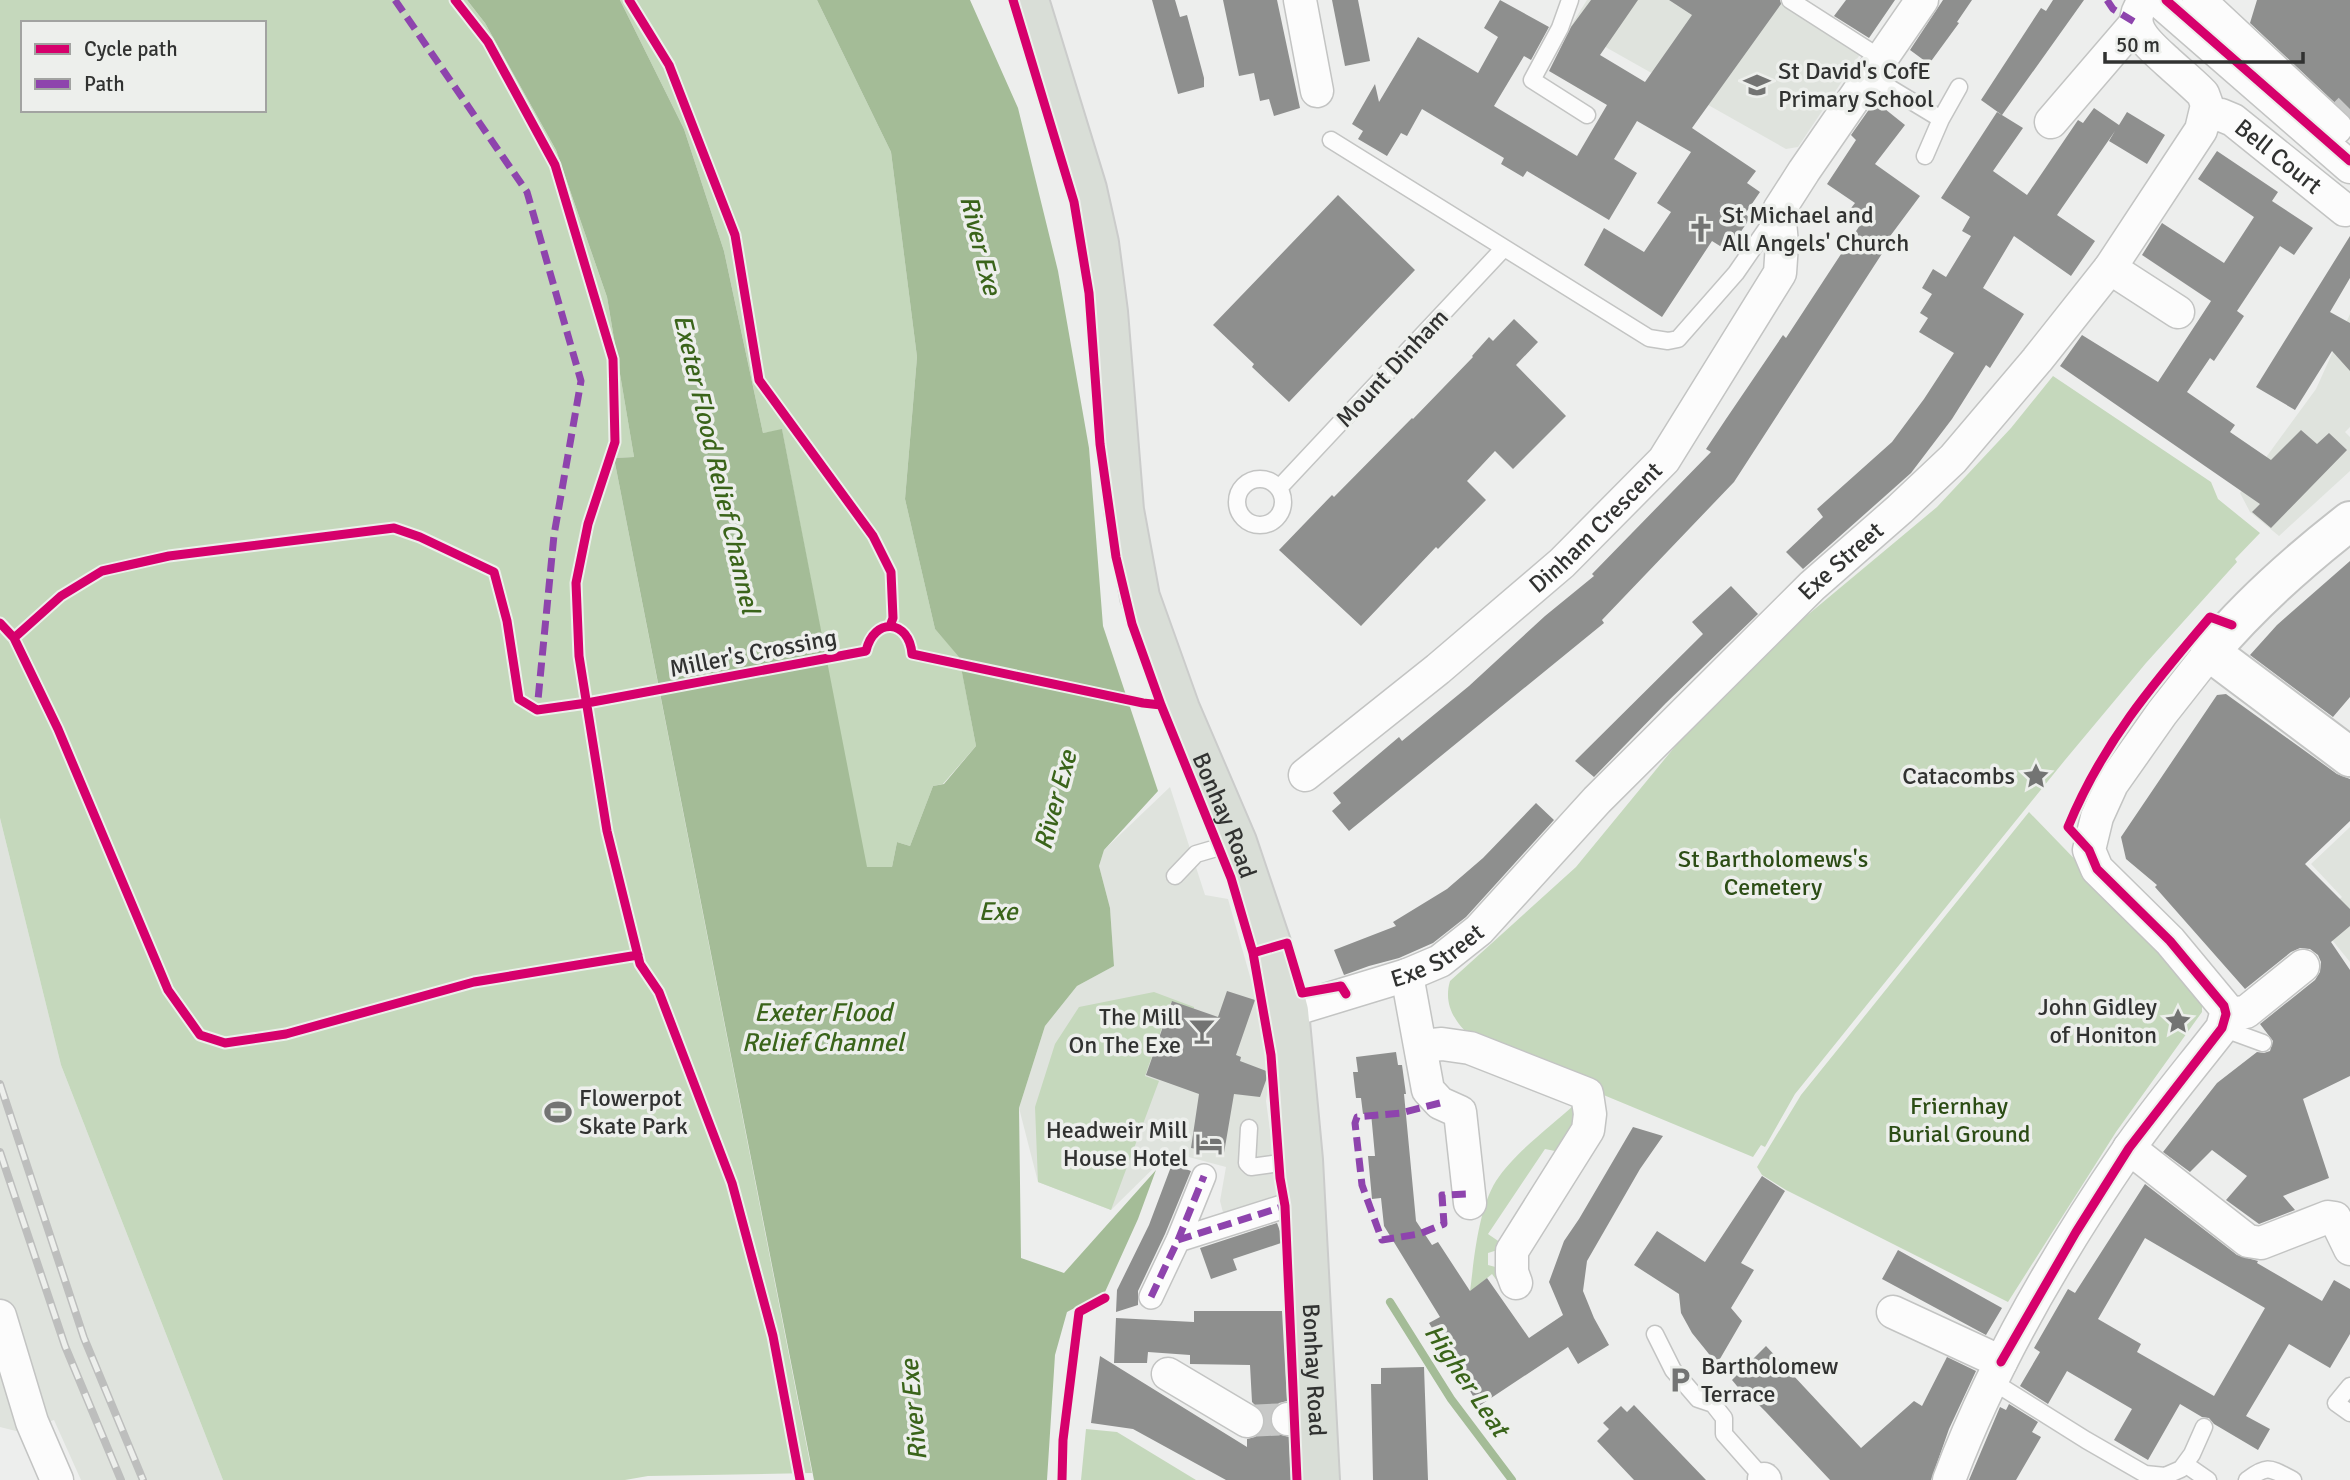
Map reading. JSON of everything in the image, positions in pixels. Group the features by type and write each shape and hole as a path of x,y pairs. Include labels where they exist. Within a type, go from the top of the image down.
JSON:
{"highway":[{"name":"Bonhay Road","path":"1029,0 1087,189 1099,243 1108,312 1125,518 1140,597 1180,709 1237,842 1272,946 1289,1011 1303,1160 1303,1419 1320,1480"}],"street":[{"path":"1300,0 1317,91"},
{"path":"1779,210 1922,0"},
{"path":"2158,0 2350,167"},
{"path":"2199,0 2343,127"},
{"path":"2141,11 2143,38 2203,94 2207,105 2206,116"},
{"path":"2051,122 2141,11"},
{"name":"Bell Court","path":"2206,116 2221,115 2233,120 2345,210"},
{"name":"Exe Street","path":"1289,1011 1407,975 1440,961 1479,930 1597,800 1817,581 1900,509 1952,459 2037,360 2110,268 2201,131 2206,116"},
{"name":"Dinham Crescent","path":"1305,775 1438,669 1562,563 1664,460 1780,273 1782,244 1779,210"},
{"path":"2110,268 2178,312"},
{"path":"2224,1021 2224,1006 2178,951 2097,869 2089,850 2097,817 2112,784 2154,723 2232,625 2268,590 2350,521"},
{"path":"2210,652 2345,744"},
{"path":"1949,1480 1996,1371 2076,1232 2129,1149 2224,1021 2246,1012 2303,966"},
{"path":"1407,975 1428,1090 1440,1103 1460,1112 1470,1203"},
{"path":"1422,1046 1442,1044 1470,1048 1587,1094 1590,1114 1588,1130 1512,1251 1512,1272 1516,1283"},
{"path":"2129,1149 2248,1241 2261,1244 2328,1217 2335,1218 2350,1249"},
{"path":"1151,1297 1204,1176"},
{"path":"1178,1240 1284,1206"},
{"path":"1893,1312 1996,1371"},
{"path":"0,1316 32,1422 57,1480"},
{"path":"1168,1374 1247,1421"}],"lane":[{"path":"1570,0 1560,29 1532,80 1587,115"},
{"path":"1790,0 1941,119"},
{"path":"1925,156 1959,87"},
{"path":"1331,140 1648,338 1668,341 1678,339 1737,272 1779,210"},
{"name":"Mount Dinham","path":"1279,488 1504,248"},
{"path":"1175,876 1196,854 1237,842"},
{"path":"2224,1021 2263,1043"},
{"path":"1249,1128 1247,1163 1251,1167 1303,1160"},
{"path":"1655,1334 1673,1370 1698,1399 1713,1404 1724,1418 1724,1434 1764,1480"},
{"path":"1996,1371 2086,1440 2145,1474 2165,1476 2185,1464 2204,1427"},
{"path":"2350,1386 2336,1403 2350,1413"},
{"path":"2185,1464 2208,1480"},
{"path":"2247,1480 2264,1468 2270,1468 2293,1480"}],"shaded area":[{"name":"St David's CofE Primary School","path":"1587,0 1778,0 1861,53 1798,147 1786,149 1570,27"},
{"path":"2350,314 2350,427 2345,432 2350,437 2350,471 2279,536 2250,512 2240,493 2316,389"},
{"path":"1170,787 1205,895 1228,899 1257,1001 1271,1071 1266,1101 1280,1202 1225,1220 1220,1201 1226,1167 1170,1152 1111,1210 1038,1182 1019,1108 1045,1026 1077,986 1114,966 1110,908 1099,866 1104,850"},
{"path":"0,818 61,1065 223,1480 81,1480 54,1420 20,1432 0,1427"},
{"path":"2350,827 2350,962 2315,919 2342,897 2311,864"}],"green space":[{"path":"0,0 467,0 485,23 556,150 607,297 634,457 614,458 812,1473 648,1476 625,1480 223,1480 61,1065 0,818"},
{"path":"620,0 817,0 891,152 917,357 905,499 935,629 959,656 976,746 943,784 933,786 910,846 897,842 892,867 866,867 782,430 763,433 724,251 684,129"},
{"name":"St Bartholomews's Cemetery","path":"2053,376 2211,482 2218,499 2260,533 2065,760 1857,1017 1795,1094 1765,1147 1761,1145 1753,1157 1478,1043 1464,1030 1450,1008 1450,981 1576,867 1682,738 1780,638 1937,507 2011,428"},
{"name":"Friernhay Burial Ground","path":"2029,812 2202,996 2202,1012 2116,1132 2008,1302 1786,1190 1762,1175 1757,1167 1801,1095"},
{"path":"1154,992 1194,1009 1171,1002 1145,1076 1159,1081 1111,1210 1038,1182 1035,1107 1055,1044 1079,1007"},
{"path":"1574,1105 1577,1116 1562,1149 1545,1149 1488,1234 1507,1247 1488,1253 1488,1265 1503,1269 1503,1289 1492,1274 1470,1292 1481,1220 1496,1181 1522,1151"},
{"path":"1086,1429 1117,1432 1196,1480 1081,1480"}],"water":[{"path":"467,0 620,0 684,129 724,251 763,433 782,429 867,867 892,867 897,842 910,846 933,786 944,784 976,746 959,657 935,629 905,499 917,357 891,152 817,0 970,0 1018,108 1058,271 1089,448 1103,626 1158,791 1104,850 1099,866 1110,908 1114,966 1077,986 1045,1026 1019,1108 1021,1258 1064,1273 1156,1170 1138,1219 1105,1292 1067,1312 1055,1355 1047,1480 814,1480 614,458 634,457 607,297 556,150 485,23"}],"building":[{"path":"1152,0 1175,0 1180,17 1187,15 1204,87 1178,94"},
{"path":"1223,0 1277,0 1300,108 1274,116 1269,99 1260,101 1254,73 1239,76"},
{"path":"1332,0 1358,0 1370,61 1345,66"},
{"path":"1500,0 1549,27 1531,60 1524,56 1494,106 1577,156 1607,105 1549,71 1571,27 1591,0 1638,0 1600,55 1645,82 1692,15 1669,0 1780,0 1781,4 1692,128 1756,171 1747,183 1760,192 1745,214 1750,218 1728,251 1712,241 1662,317 1584,265 1604,228 1644,252 1671,212 1657,203 1691,152 1637,121 1614,159 1637,173 1609,220 1527,171 1523,177 1501,164 1504,158 1422,109 1407,136 1401,133 1387,156 1358,139 1363,131 1352,124 1375,84 1379,102 1418,37 1478,73 1498,37 1484,28"},
{"path":"1846,0 1895,0 1869,38 1834,16"},
{"path":"1943,0 1972,0 1929,64 1910,50"},
{"path":"2053,0 2084,0 2002,115 1981,100 2041,8 2046,11"},
{"path":"2257,0 2350,0 2350,117 2250,23"},
{"path":"1875,101 1905,125 1875,164 1920,196 1882,247 1885,249 1734,482 1602,620 1604,623 1349,831 1332,811 1341,803 1333,793 1399,737 1402,741 1469,686 1545,616 1594,576 1592,574 1711,452 1706,449 1783,335 1786,338 1862,222 1848,212 1855,203 1827,184 1856,140 1851,135"},
{"path":"2094,108 2119,125 2127,112 2165,135 2147,164 2109,141 2115,131 2057,215 2095,241 2071,276 2014,236 1983,288 2024,314 1990,368 1986,365 1952,419 1911,473 1803,569 1786,552 1823,517 1817,509 1892,442 1954,353 1919,332 1928,318 1920,313 1932,294 1922,288 1933,269 1946,277 1971,236 1962,231 1970,217 1941,198 1997,112 2023,128 1993,171 2027,195 2078,120 2083,123"},
{"path":"2217,151 2278,192 2272,201 2313,228 2294,255 2280,246 2237,311 2244,316 2214,361 2210,358 2187,392 2235,425 2230,432 2271,460 2301,430 2317,444 2329,433 2347,450 2271,528 2252,512 2260,504 2060,366 2082,335 2158,382 2211,301 2142,255 2162,223 2224,263 2254,217 2198,179"},
{"path":"1338,195 1415,270 1289,402 1213,325"},
{"path":"2350,236 2350,278 2330,312 2350,323 2350,371 2332,351 2295,410 2256,387"},
{"path":"1514,319 1538,342 1516,365 1566,416 1513,469 1495,451 1467,481 1486,500 1438,549 1436,547 1361,626 1279,550 1332,495 1334,497 1413,419 1489,337 1493,341"},
{"path":"2350,561 2350,697 2333,717 2250,655 2277,625"},
{"path":"1731,586 1758,614 1594,777 1575,761 1703,634 1692,622"},
{"path":"2226,694 2337,774 2350,779 2350,821 2305,864 2350,909 2350,926 2331,942 2350,970 2350,1076 2303,1099 2329,1178 2283,1196 2295,1210 2259,1224 2226,1200 2247,1176 2212,1150 2190,1172 2163,1152 2217,1083 2257,1052 2270,1051 2273,1041 2260,1024 2315,980 2320,972 2321,962 2318,955 2310,949 2300,948 2291,952 2245,989 2155,887 2157,885 2126,859 2121,837 2217,695"},
{"path":"1536,803 1554,820 1466,917 1433,943 1399,958 1344,975 1334,950 1396,926 1393,922 1447,889 1483,858"},
{"name":"The Mill On The Exe","path":"1227,991 1255,1000 1236,1055 1241,1057 1240,1061 1269,1072 1260,1097 1234,1094 1224,1153 1191,1148 1199,1094 1146,1075 1172,1001 1218,1017"},
{"path":"1396,1052 1398,1065 1402,1065 1406,1094 1416,1221 1432,1245 1438,1242 1470,1291 1487,1278 1529,1338 1563,1315 1549,1282 1564,1241 1633,1127 1663,1136 1640,1169 1587,1261 1583,1291 1609,1345 1578,1364 1568,1347 1479,1406 1429,1323 1440,1317 1384,1226 1381,1198 1372,1199 1368,1156 1375,1156 1371,1113 1363,1114 1361,1098 1356,1098 1353,1072 1358,1072 1356,1057"},
{"path":"1172,1164 1191,1171 1138,1291 1138,1305 1116,1312 1117,1290 1149,1225"},
{"path":"1762,1176 1785,1191 1741,1263 1754,1270 1731,1308 1742,1321 1717,1364 1692,1333 1681,1313 1679,1294 1634,1265 1657,1231 1705,1262"},
{"path":"2145,1184 2237,1255 2258,1261 2257,1263 2322,1301 2334,1280 2350,1289 2350,1334 2330,1368 2289,1344 2246,1416 2270,1429 2258,1450 2214,1424 2209,1418 2202,1417 2180,1404 2148,1460 2114,1440 2132,1409 2067,1371 2048,1404 2020,1386 2040,1352 2034,1348 2068,1289 2075,1293","holes":["2145,1238 2265,1308 2214,1396 2137,1352 2141,1344 2098,1319"]},
{"path":"1277,1223 1284,1242 1233,1259 1237,1270 1211,1279 1200,1248"},
{"path":"1898,1250 2002,1308 1986,1335 1882,1279"},
{"path":"1194,1311 1282,1311 1287,1401 1279,1403 1273,1409 1270,1419 1272,1428 1278,1434 1289,1437 1291,1480 1226,1480 1133,1429 1091,1423 1100,1356 1247,1447 1247,1439 1262,1431 1265,1422 1263,1413 1252,1402 1250,1365 1190,1364 1190,1355 1148,1352 1147,1363 1114,1363 1116,1318 1194,1322"},
{"path":"1766,1346 1861,1448 1914,1401 1922,1406 1947,1357 1976,1371 1949,1429 1931,1480 1830,1480 1732,1380"},
{"path":"1424,1367 1428,1480 1373,1480 1371,1384 1381,1384 1381,1368"},
{"path":"2009,1404 2038,1422 2032,1432 2041,1437 2016,1480 1969,1480 2000,1407 2006,1410"},
{"path":"1634,1405 1706,1480 1634,1480 1597,1441 1609,1429 1603,1423 1621,1406 1627,1412"}],"waterway":[{"name":"Higher Leat","path":"1390,1302 1451,1399 1512,1480"}],"tunnel":[{"path":"2344,115 2350,109"},
{"path":"1247,1421 1288,1419"}],"railway":[{"path":"0,1084 84,1338 143,1480"},
{"path":"0,1152 65,1346 121,1480"}],"marked path":[{"path":"395,0 527,192 581,381 554,535 537,710"},
{"path":"2107,0 2113,9 2136,23"},
{"path":"1440,1103 1401,1113 1357,1117 1355,1123 1362,1185 1382,1240 1419,1234 1444,1224 1442,1195 1469,1194"},
{"path":"1151,1297 1204,1176"},
{"path":"1178,1240 1285,1206"}],"cycle path":[{"path":"455,0 488,42 555,165 613,359 615,442 588,524 576,583 579,656 607,831 640,964 659,992 732,1183 773,1336 800,1480"},
{"path":"629,0 669,65 735,235 759,380 873,536 891,572 893,618 890,626"},
{"path":"1013,0 1074,202 1089,293 1100,444 1116,557 1132,624 1161,705 1231,878 1253,953 1271,1055 1280,1178 1285,1206 1297,1480"},
{"path":"2166,0 2350,161"},
{"name":"Miller's Crossing","path":"14,638 61,596 102,571 169,556 394,528 420,537 494,572 507,621 519,699 537,710 866,651 876,632 891,627 905,634 912,654 1161,705"},
{"path":"2001,1362 2076,1232 2129,1148 2222,1028 2226,1014 2224,1006 2170,941 2097,869 2089,850 2068,827 2096,769 2130,716 2168,667 2210,617 2232,625"},
{"path":"0,623 14,638 58,729 168,990 200,1035 225,1043 286,1034 474,982 638,955"},
{"path":"1253,953 1287,943 1302,993 1341,986 1346,994"},
{"path":"1062,1480 1063,1440 1079,1312 1105,1298"}],"place":[{"name":"St David's CofE Primary School","path":"1757,85"},
{"name":"St Michael and All Angels' Church","path":"1701,229"},
{"name":"Catacombs","path":"2036,776"},
{"name":"John Gidley of Honiton","path":"2178,1021"},
{"name":"The Mill On The Exe","path":"1202,1031"},
{"name":"Flowerpot Skate Park","path":"558,1112"},
{"name":"Headweir Mill House Hotel","path":"1209,1144"},
{"name":"Bartholomew Terrace","path":"1680,1380"}],"water label":[{"name":"River Exe","path":"981,245"},
{"name":"Exeter Flood Relief Channel","path":"717,464"},
{"name":"River Exe","path":"1055,800"},
{"name":"Exe","path":"998,911"},
{"name":"Exeter Flood Relief Channel","path":"823,1027"},
{"name":"River Exe","path":"913,1410"}]}
